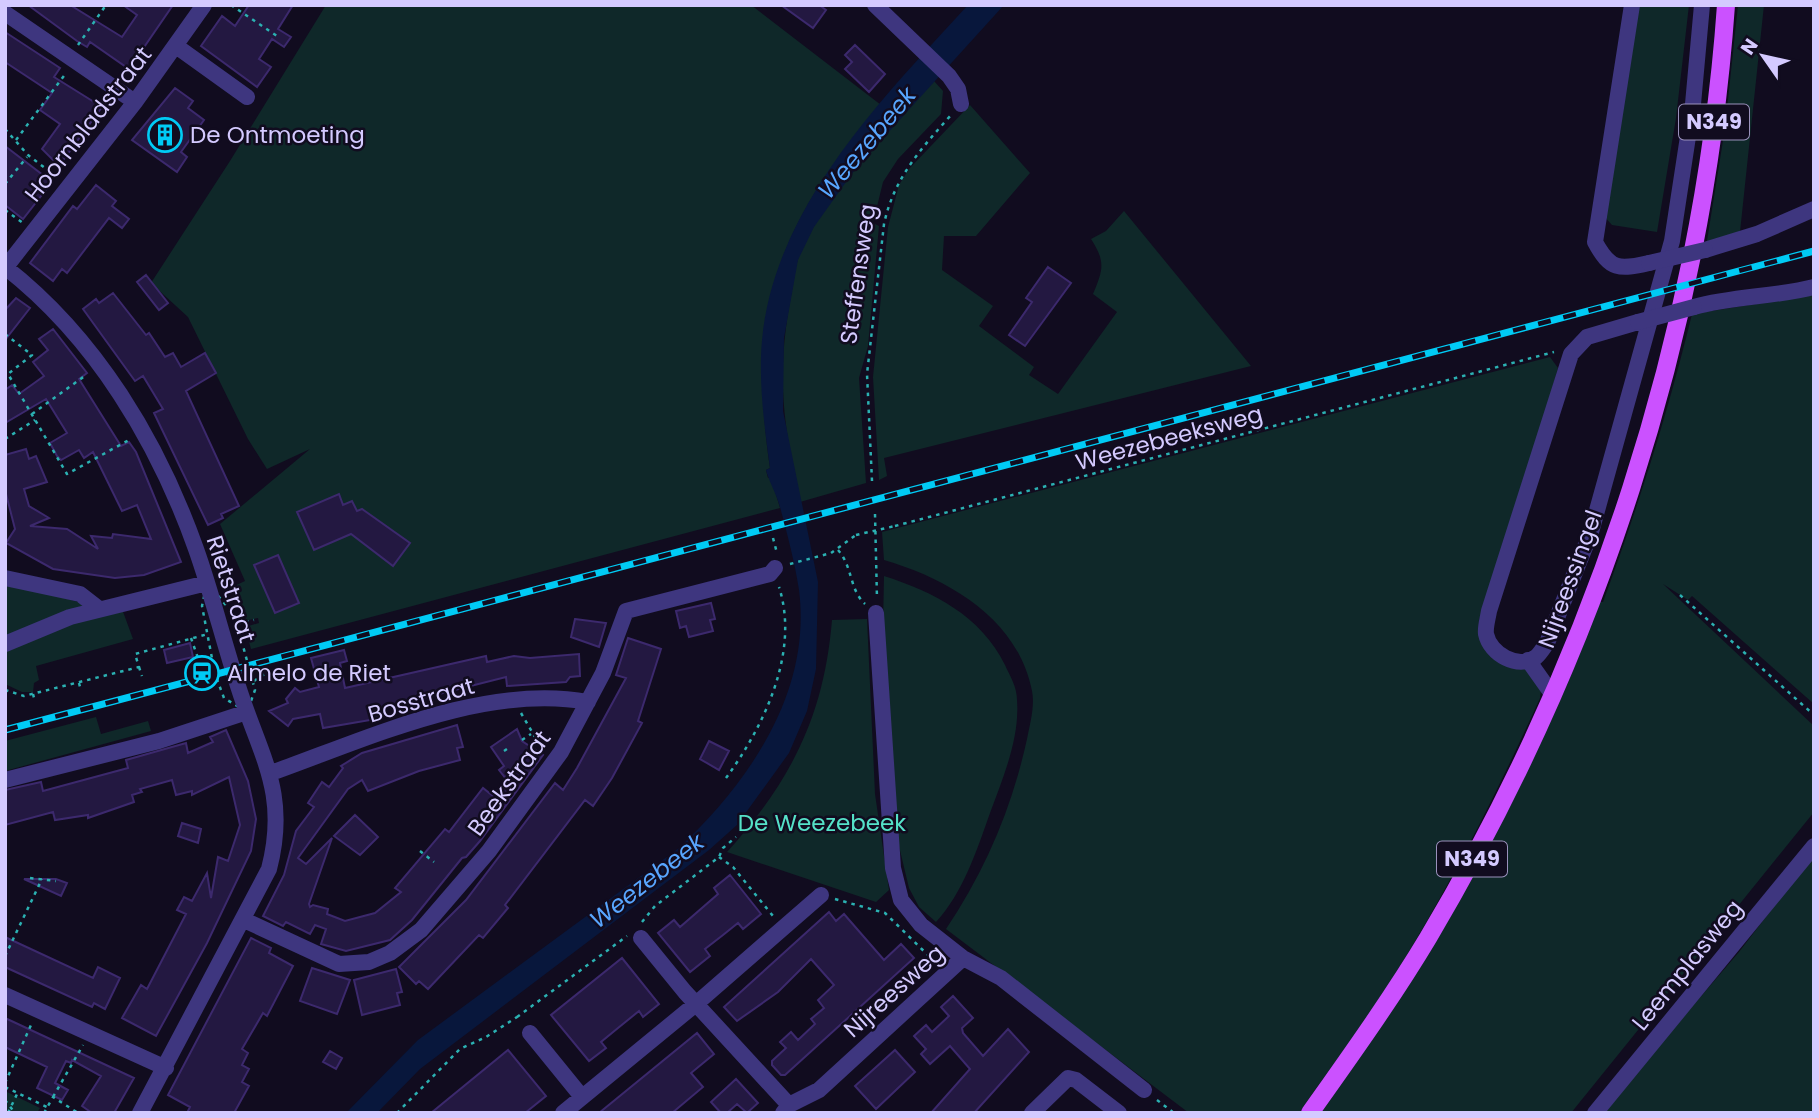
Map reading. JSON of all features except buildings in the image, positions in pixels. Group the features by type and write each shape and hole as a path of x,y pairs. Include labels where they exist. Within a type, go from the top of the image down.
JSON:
{"main road":[{"name":"Nijreessingel","path":"1310,1113 1378,1017 1428,937 1515,777 1596,585 1642,453 1674,334 1714,127 1726,5"}],"street":[{"name":"Hoornbladstraat","path":"5,267 135,102 204,5"},
{"path":"874,5 949,76 958,89 961,104"},
{"path":"1632,5 1595,242 1603,257 1615,267 1629,268 1705,250 1757,234 1814,209"},
{"path":"1702,5 1693,104 1672,241 1653,313 1591,532 1547,643 1536,657 1528,660 1515,661 1502,656 1490,645 1486,632 1487,621 1571,354 1580,341 1638,322 1694,307 1731,298 1777,295 1814,287"},
{"path":"5,13 135,102"},
{"path":"176,46 247,97"},
{"name":"Rietstraat","path":"5,267 61,316 100,365 144,432 195,547 207,583 230,627 239,689 271,773 277,839 269,869 140,1113"},
{"name":"Beekstraat","path":"244,920 339,964 369,962 390,953 421,930 489,850 557,758 589,702 626,611 770,573 777,567"},
{"path":"5,578 80,594 98,608"},
{"path":"5,644 98,608 207,583"},
{"path":"876,613 897,883 901,900 921,925 963,958"},
{"path":"1528,660 1552,694"},
{"name":"Bosstraat","path":"271,773 387,730 518,700 568,698 589,702"},
{"path":"5,780 159,741 247,712"},
{"name":"Leemplasweg","path":"1595,1113 1814,846"},
{"path":"563,1113 697,1003 821,895"},
{"path":"638,933 786,1109"},
{"name":"Nijreesweg","path":"786,1109 819,1090 963,958 1001,978 1144,1090"},
{"path":"5,995 166,1068"},
{"path":"530,1033 582,1097"},
{"path":"1032,1113 1068,1078 1076,1080 1119,1113"}],"path":[{"path":"16,141 106,5"},
{"path":"231,5 280,38"},
{"path":"429,5 436,5"},
{"name":"Steffensweg","path":"872,481 867,374 888,204 905,168 961,104"},
{"path":"5,129 28,155 69,187"},
{"path":"5,139 9,133"},
{"path":"5,184 28,155"},
{"path":"5,209 34,231"},
{"path":"5,334 32,355 8,373 67,474 144,432"},
{"name":"Weezebeeksweg","path":"777,567 828,555 856,535 1542,354 1571,354"},
{"path":"32,414 100,365"},
{"path":"5,439 35,419"},
{"path":"875,514 876,613"},
{"path":"838,550 848,562 859,598 876,613"},
{"path":"726,778 753,736 772,696 782,660 785,622 777,567"},
{"path":"1680,595 1814,715"},
{"path":"142,677 135,654 254,620"},
{"path":"191,638 199,661"},
{"path":"5,690 24,696 139,667"},
{"path":"239,689 275,667"},
{"path":"79,683 81,691"},
{"path":"33,694 35,702"},
{"path":"518,700 531,734 542,749 557,758"},
{"path":"522,740 531,734"},
{"path":"397,1113 460,1049 486,1037 517,1017 638,933 655,906 719,858 723,848 736,837"},
{"path":"420,851 434,862"},
{"path":"719,858 733,867 782,928"},
{"path":"30,878 56,881"},
{"path":"5,956 42,879"},
{"path":"821,895 885,913 946,972"},
{"path":"38,1010 5,1085 47,1107"},
{"path":"517,1017 530,1033"},
{"path":"44,1113 89,1035"},
{"path":"1144,1090 1174,1113"},
{"path":"8,1113 18,1092"},
{"path":"53,1097 78,1113"},
{"path":"5,1100 15,1113"}],"green space":[{"path":"326,5 751,5 881,105 845,149 817,190 794,231 778,272 768,315 763,361 764,412 770,468 766,470 768,478 771,477 780,508 251,649 245,627 259,623 258,618 244,621 230,588 245,581 220,524 310,449 267,469 248,439 188,317 151,283"},
{"path":"1636,5 1689,5 1676,118 1657,232 1612,225 1602,214"},
{"path":"1738,5 1764,5 1740,232 1706,247 1725,128"},
{"path":"934,81 943,91 941,114 898,159 883,182 873,223 879,226 868,346 859,378 866,483 800,502 786,426 783,379 786,329 798,259 809,235 839,188 877,142"},
{"path":"970,105 1030,173 976,236 944,236 942,270 993,306 979,326 1034,367 1029,375 1058,394 1117,312 1093,294 1099,279 1101,260 1091,239 1106,231 1124,211 1251,366 884,458 887,476 879,480 873,377 888,227 899,185 909,169"},
{"path":"1814,295 1814,704 1692,596 1688,600 1663,584 1814,726 1814,812 1571,1113 1321,1113 1363,1053 1441,929 1512,802 1544,737 1616,566 1663,424 1692,314"},
{"path":"1550,357 1558,368 1517,512 1479,620 1479,632 1486,651 1509,666 1531,667 1541,690 1540,698 1521,738 1482,819 1418,937 1370,1013 1299,1113 1189,1113 946,929 985,862 1014,790 1027,739 1033,697 1024,665 1012,643 996,623 956,591 933,578 884,560 882,532"},
{"path":"884,576 938,598 969,620 995,648 1011,677 1017,695 1016,729 1000,786 968,870 946,911 936,922 919,907 909,888 898,842 883,627"},
{"path":"5,580 91,606 5,638"},
{"path":"122,609 133,639 36,666 39,680 34,683 33,692 22,692 5,684 5,649 55,628"},
{"name":"De Weezebeek","path":"867,619 875,794 889,890 876,902 727,852 769,799 800,745 821,687 832,620"},
{"path":"96,717 101,734 148,721 151,731 5,771 5,741"},
{"path":"1814,854 1814,1113 1601,1113 1739,952"},
{"path":"5,1091 40,1108 37,1113 5,1113"}],"water":[{"name":"Weezebeek","path":"968,5 1004,5 856,168 814,227 798,260 784,338 783,411 818,582 816,669 807,711 789,753 737,825 709,850 420,1069 377,1113 346,1113 418,1040 679,848 729,794 770,732 785,699 796,664 800,628 799,590 793,559 780,507 766,470 770,468 762,399 761,357 767,305 783,256 805,209 833,164 864,122"}],"railway":[{"path":"5,730 1814,251"}],"place":[{"name":"De Ontmoeting","path":"165,135"},
{"name":"Almelo de Riet","path":"202,673"}]}
